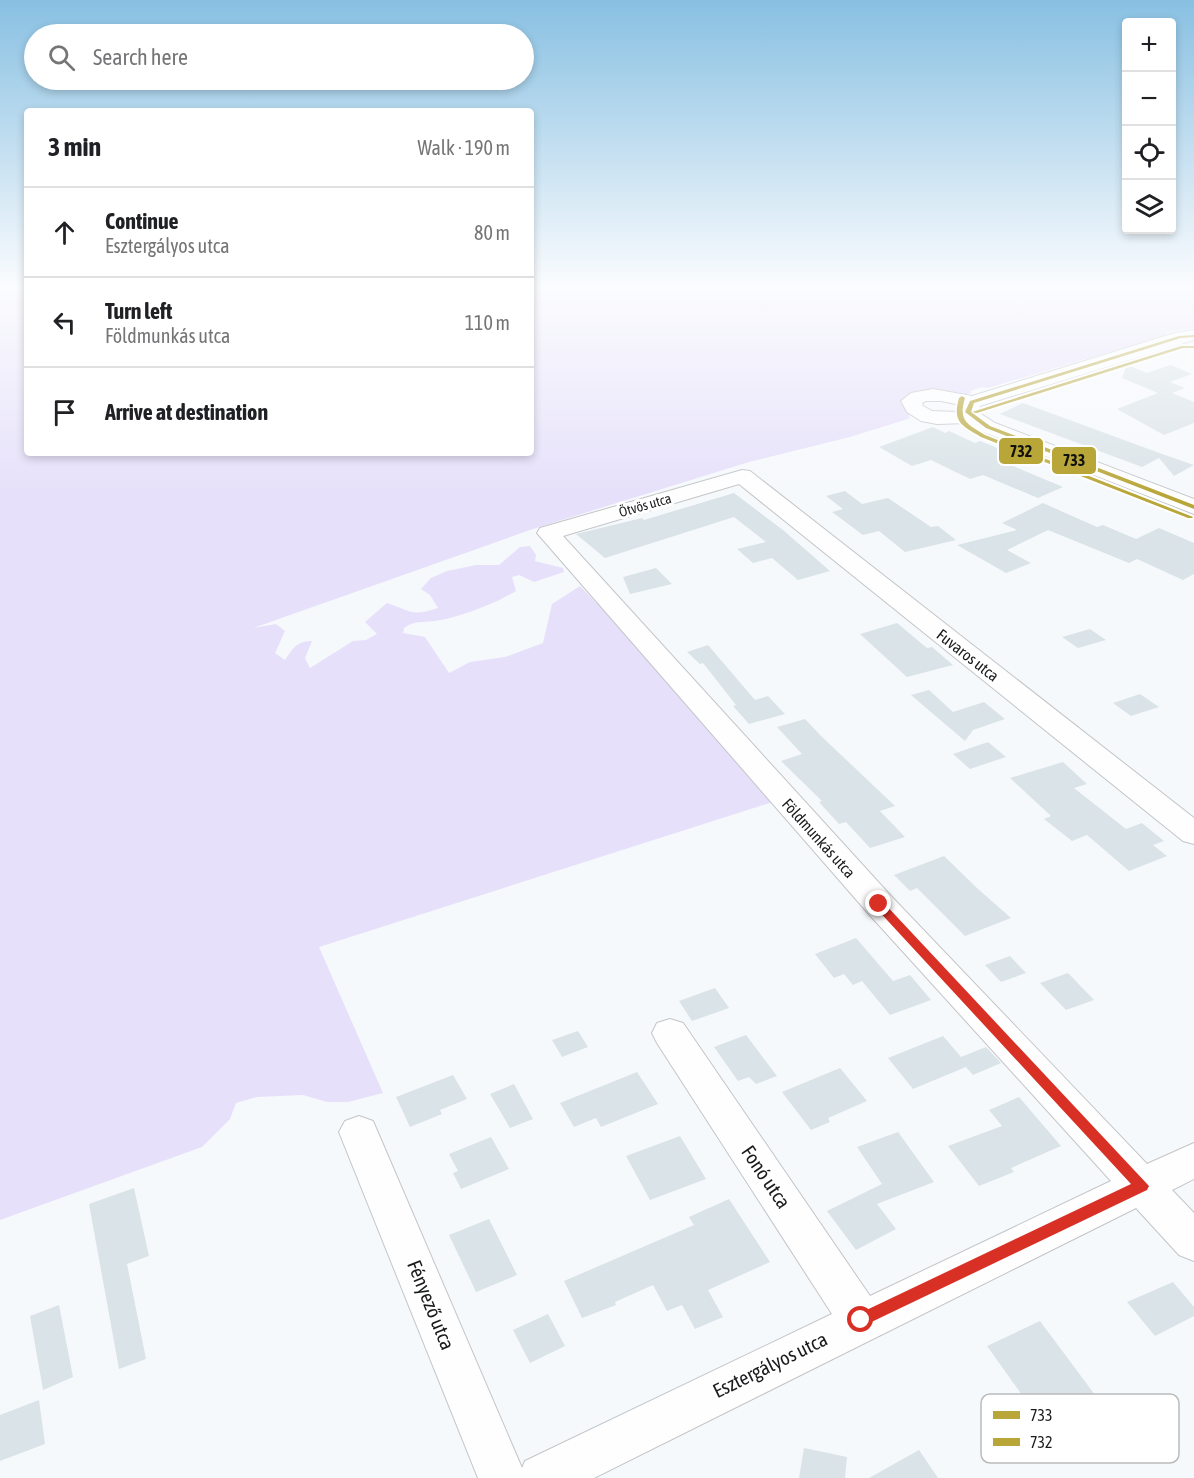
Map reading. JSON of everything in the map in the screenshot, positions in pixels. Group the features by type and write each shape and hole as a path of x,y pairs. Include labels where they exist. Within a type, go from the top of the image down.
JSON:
{"street":[{"path":"1123,357 972,409 988,427 1194,507"},
{"name":"Ötvös utca","path":"549,533 742,476"},
{"name":"Fuvaros utca","path":"742,476 1194,834"},
{"name":"Földmunkás utca","path":"549,533 871,896 1194,1242"},
{"name":"Fonó utca","path":"670,1033 861,1320"},
{"name":"Fényező utca","path":"359,1132 502,1478"},
{"name":"Esztergályos utca","path":"542,1478 861,1320 1194,1160"}],"shaded area":[{"path":"0,357 24,357 24,456 534,456 534,357 1093,357 988,388 982,387 970,391 972,393 957,396 945,391 934,391 910,411 909,417 911,418 850,437 749,462 533,529 253,628 276,624 285,631 275,653 285,660 299,644 312,641 305,658 310,668 353,641 366,640 377,634 365,622 387,603 416,612 438,608 430,595 421,589 431,578 447,571 476,565 499,565 520,547 530,546 536,555 535,561 563,568 564,572 534,582 519,575 512,577 516,591 508,596 455,617 412,624 404,628 403,633 425,637 449,673 470,662 505,657 543,643 552,604 580,586 641,649 776,801 319,947 383,1093 348,1102 327,1102 303,1095 257,1097 236,1103 230,1119 202,1147 0,1220"}],"building":[{"path":"1127,365 1147,373 1171,365 1192,374 1170,382 1185,388 1172,393 1194,402 1194,423 1164,435 1117,409 1158,393 1122,378"},
{"path":"1023,403 1194,465 1174,476 1159,458 1142,467 1000,414"},
{"path":"933,427 945,433 949,431 975,443 980,441 993,446 1011,455 999,460 1063,487 1038,498 983,475 970,479 931,460 912,466 879,447"},
{"path":"845,491 862,504 888,498 931,527 938,526 956,540 905,552 879,531 863,535 832,512 843,509 826,496"},
{"path":"734,493 783,530 830,571 798,580 772,558 753,563 737,549 766,542 734,517 605,558 576,534 642,518 644,520"},
{"path":"1043,503 1097,527 1103,525 1136,539 1159,528 1194,543 1194,574 1183,580 1137,559 1129,563 1048,530 1007,550 1031,563 1006,573 957,545 1017,530 1002,523"},
{"path":"656,568 672,584 630,594 623,577"},
{"path":"897,623 927,648 932,647 953,665 907,677 860,634"},
{"path":"1090,629 1106,640 1078,648 1062,637"},
{"path":"708,645 755,700 768,696 785,714 749,724 733,706 736,705 703,663 700,664 687,652"},
{"path":"929,690 953,712 984,702 1005,719 973,730 965,741 911,695"},
{"path":"1140,694 1159,707 1131,716 1113,703"},
{"path":"805,719 895,806 880,811 905,837 870,848 846,822 839,824 819,802 822,801 781,761 802,754 777,727"},
{"path":"988,742 1006,757 970,769 953,754"},
{"path":"1063,762 1087,784 1074,788 1126,829 1142,823 1164,841 1153,845 1167,856 1129,871 1087,835 1072,841 1044,819 1051,816 1010,778"},
{"path":"944,856 1011,918 965,936 917,888 910,891 894,875"},
{"path":"856,938 893,981 910,975 931,1000 890,1015 862,981 853,985 844,974 834,978 815,954"},
{"path":"1010,956 1026,973 1001,982 985,965"},
{"path":"1068,973 1094,1000 1066,1010 1040,983"},
{"path":"715,988 729,1008 692,1021 679,1001"},
{"path":"578,1031 588,1047 562,1057 552,1040"},
{"path":"746,1035 777,1076 756,1084 749,1077 738,1081 714,1047"},
{"path":"943,1036 961,1057 986,1047 1001,1063 973,1075 966,1067 913,1089 888,1058"},
{"path":"840,1068 867,1101 828,1118 830,1122 811,1130 782,1092"},
{"path":"637,1072 658,1104 601,1127 596,1118 574,1127 560,1103"},
{"path":"453,1075 467,1099 440,1110 442,1114 410,1127 396,1097"},
{"path":"514,1084 533,1119 510,1128 490,1094"},
{"path":"1019,1097 1061,1146 1011,1168 1014,1172 979,1186 948,1146 1002,1126 989,1110"},
{"path":"898,1132 934,1182 877,1204 896,1229 856,1250 827,1211 882,1184 857,1147"},
{"path":"680,1136 706,1179 650,1200 626,1156"},
{"path":"491,1137 509,1169 461,1189 453,1173 458,1171 449,1154"},
{"path":"134,1188 149,1256 127,1264 146,1359 119,1369 89,1204"},
{"path":"729,1199 770,1262 708,1290 723,1317 695,1329 682,1305 667,1311 653,1285 615,1302 616,1305 582,1318 564,1281 694,1225 689,1217"},
{"path":"489,1219 517,1275 476,1292 449,1235"},
{"path":"1173,1282 1194,1307 1194,1316 1155,1336 1127,1302"},
{"path":"59,1305 73,1377 43,1390 30,1316"},
{"path":"548,1314 565,1346 530,1363 513,1330"},
{"path":"1040,1321 1094,1394 1021,1394 987,1346"},
{"path":"39,1400 45,1444 0,1461 0,1415"},
{"path":"804,1448 847,1457 845,1478 799,1478"},
{"path":"919,1450 938,1478 869,1478"}],"transit line":[{"name":"733","path":"972,402 1117,357"},
{"name":"732","path":"975,412 1151,357"},
{"name":"732","path":"962,398 959,413 962,422 983,436 1190,517"},
{"name":"733","path":"972,402 968,412 988,427 1194,507"}],"route":[{"path":"861,1320 1142,1186 879,904"}]}
